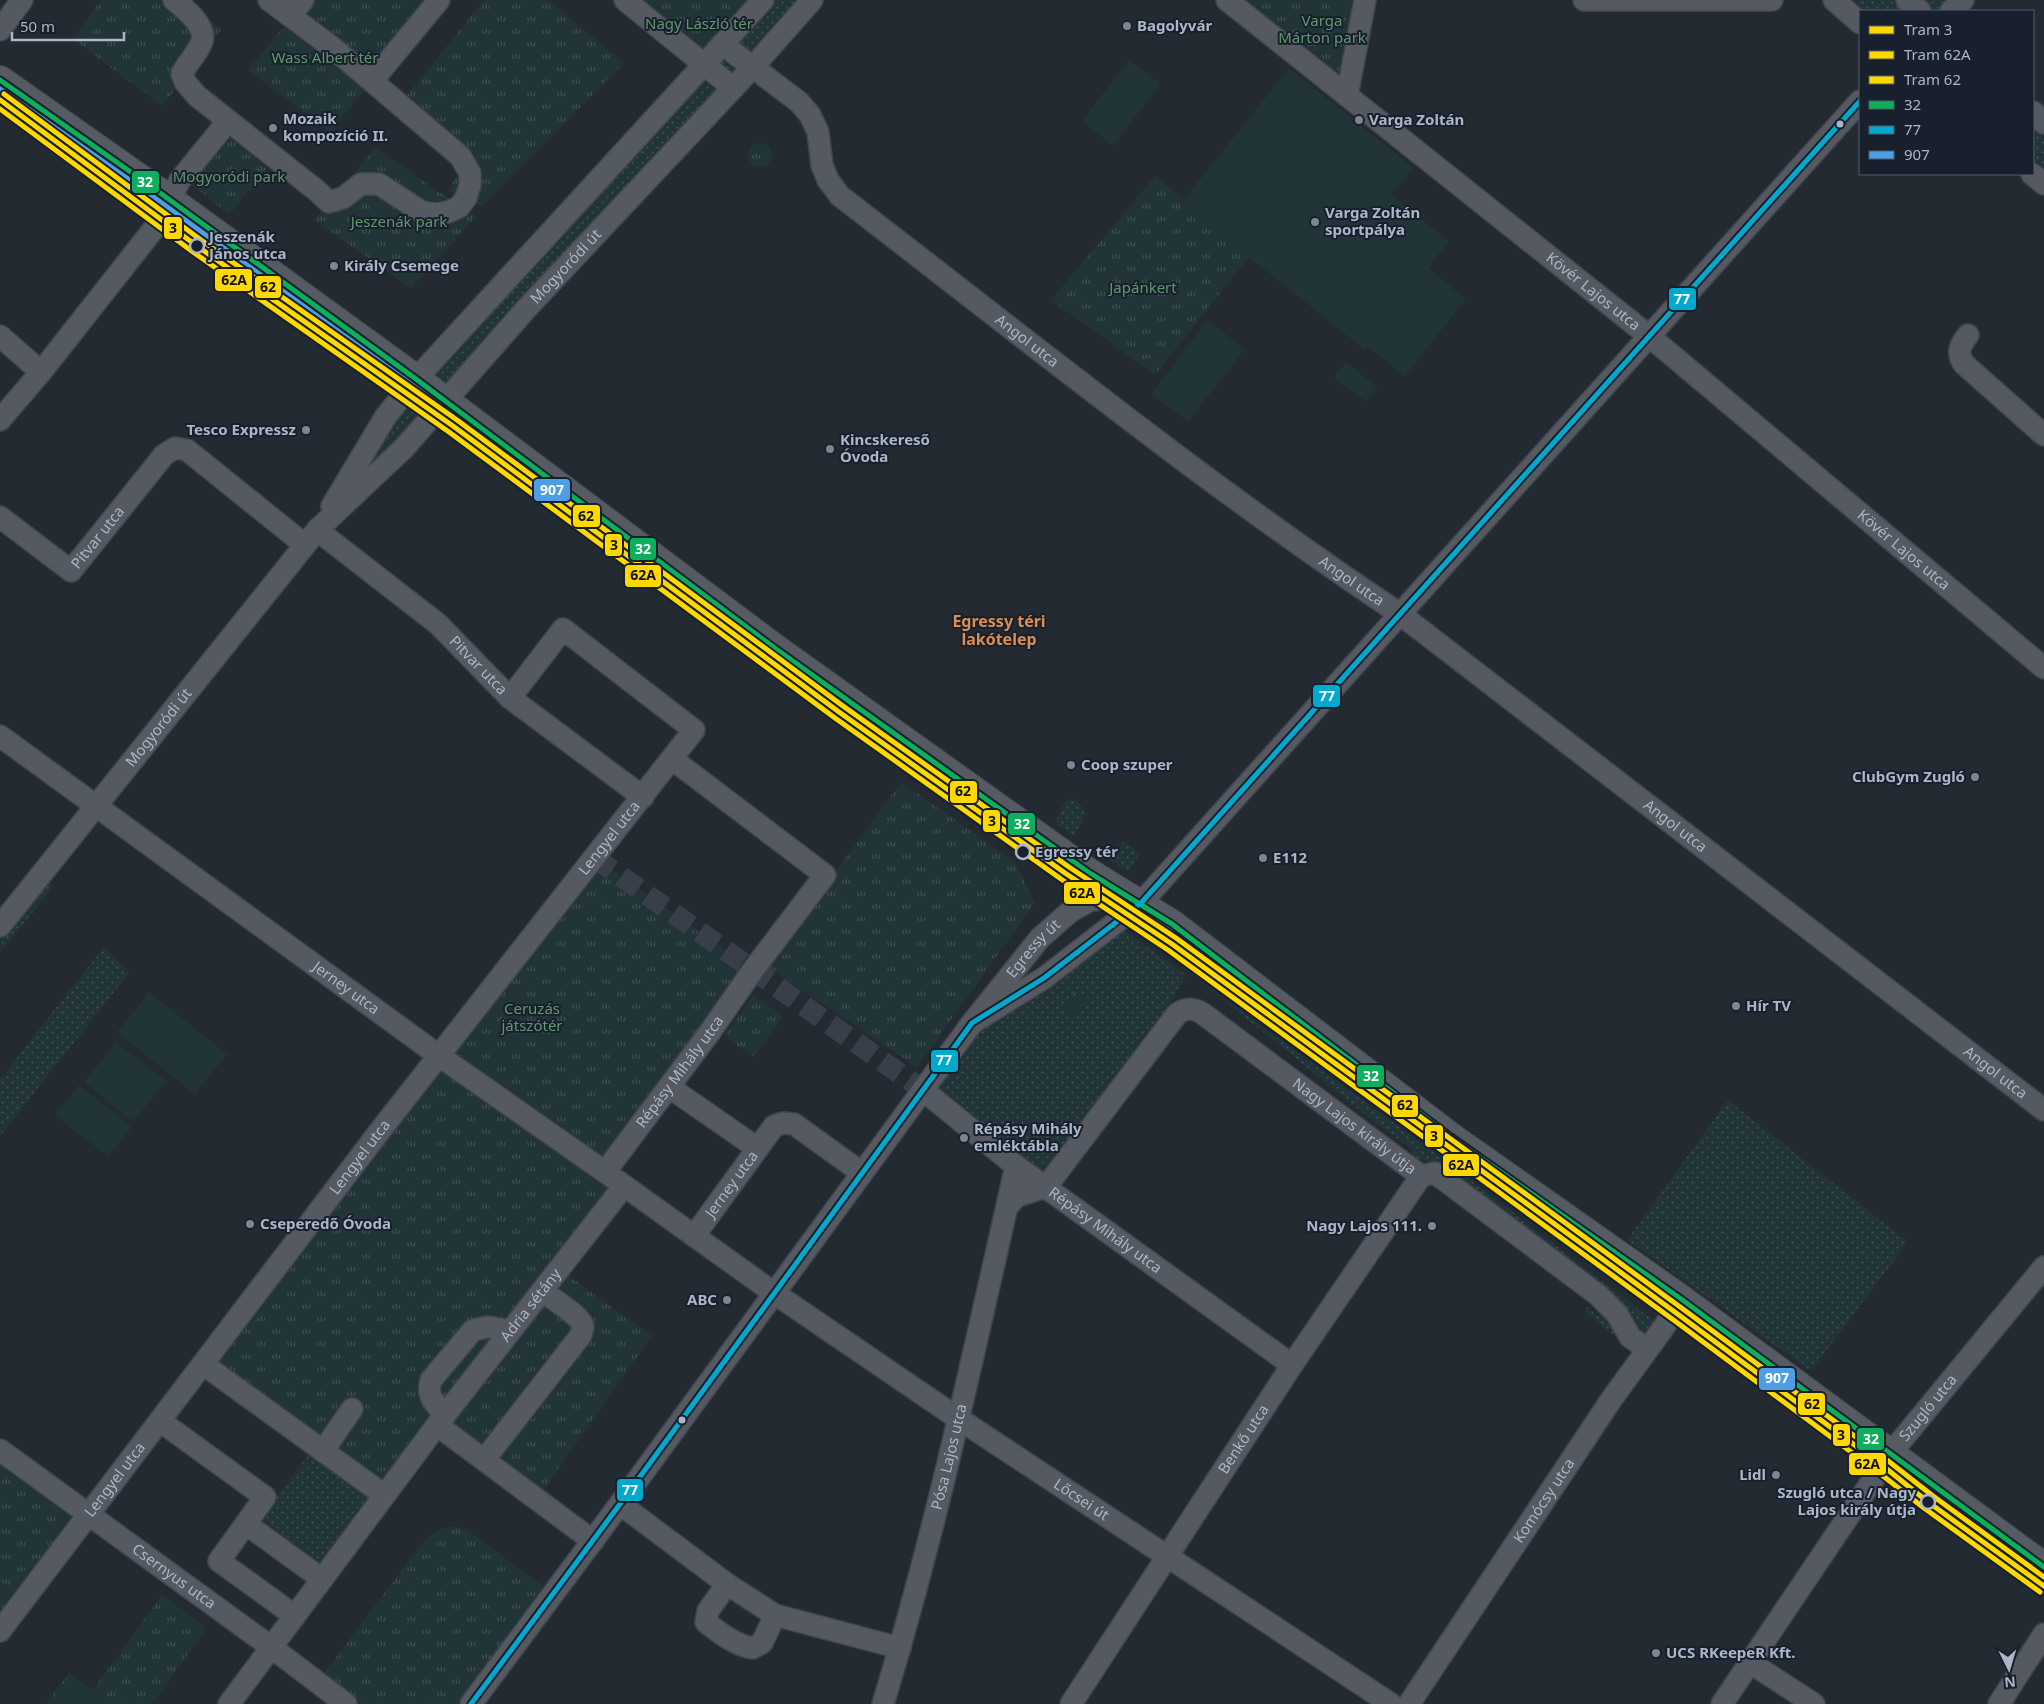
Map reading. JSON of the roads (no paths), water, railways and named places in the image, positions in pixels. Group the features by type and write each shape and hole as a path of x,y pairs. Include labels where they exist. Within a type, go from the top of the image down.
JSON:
{"main road":[{"path":"0,80 170,200 445,400 776,649 1088,872 1141,903 1172,924 1452,1137 1681,1299 2044,1568"}],"street":[{"path":"0,30 22,0"},
{"path":"174,0 187,10 201,29 203,35 202,43 182,74 185,82 196,96 329,202 343,198 361,184 379,184 422,212 435,214 448,212 459,206 466,198 470,185 470,173 460,156 333,48 297,8 269,0"},
{"path":"372,81 439,0"},
{"path":"625,0 733,88"},
{"name":"Mogyoródi út","path":"0,926 311,538 386,416 416,379 763,0"},
{"name":"Mogyoródi út","path":"311,538 404,448 533,302 752,68 812,0"},
{"name":"Kövér Lajos utca","path":"1227,0 1649,336 2042,663"},
{"path":"1347,96 1365,0"},
{"path":"1584,0 1772,0"},
{"path":"1834,0 1859,22"},
{"path":"1907,0 1919,10"},
{"path":"1951,10 1963,0"},
{"name":"Angol utca","path":"722,44 799,102 810,115 818,132 822,165 828,180 840,196 1236,500 1334,570 1400,614 2044,1110"},
{"name":"Egressy út","path":"972,1023 1044,978 1141,903 1859,103"},
{"path":"2034,113 2044,123"},
{"path":"0,420 41,372 156,226 180,180 228,121"},
{"path":"2033,175 2044,184"},
{"path":"1968,335 1961,344 1959,351 1959,357 1964,364 2044,435"},
{"path":"0,336 41,372"},
{"name":"Pitvar utca","path":"0,517 71,571 164,455 175,448 187,450 311,538 438,624 510,698 643,796"},
{"path":"510,698 563,629 694,730 672,759"},
{"name":"Jerney utca","path":"0,736 438,1056 774,1293"},
{"name":"Lengyel utca","path":"0,1631 438,1056 672,759"},
{"name":"Répásy Mihály utca","path":"605,1172 825,875 672,759"},
{"name":"Egressy út","path":"471,1704 593,1541 972,1023 1021,961 1052,926 1071,911 1091,900 1120,900 1141,903"},
{"path":"1021,961 1019,973 1024,980 1034,981 1044,978"},
{"name":"Nagy Lajos király útja","path":"1046,1187 1177,1014 1183,1009 1190,1008 1196,1010 1421,1176 1434,1173 1598,1295 1616,1314 1630,1337 1647,1349"},
{"name":"Jerney utca","path":"669,1087 758,1148 694,1236"},
{"name":"Répásy Mihály utca","path":"923,1090 1016,1166 1292,1365"},
{"path":"758,1148 774,1126 783,1123 794,1124 862,1173"},
{"name":"Pósa Lajos utca","path":"883,1704 900,1648 959,1419 1016,1166"},
{"name":"Benkő utca","path":"1071,1704 1292,1365 1421,1176"},
{"name":"Adria sétány","path":"229,1704 441,1420 624,1186"},
{"path":"1007,1207 1018,1196 1031,1190 1046,1187"},
{"name":"Szugló utca","path":"1722,1704 1891,1453 2044,1268"},
{"path":"484,1460 581,1335 582,1322 542,1291"},
{"name":"Lőcsei út","path":"774,1293 959,1419 1391,1704"},
{"name":"Komócsy utca","path":"1409,1704 1611,1400 1670,1318 1681,1299"},
{"path":"510,1331 488,1327 473,1330 431,1380 428,1390 441,1420 484,1460 593,1541"},
{"path":"203,1364 384,1496"},
{"path":"323,1451 352,1409"},
{"path":"160,1421 265,1497 219,1561 294,1616"},
{"name":"Csernyus utca","path":"0,1450 271,1647 346,1704"},
{"path":"620,1504 727,1584 775,1614 900,1648"},
{"path":"246,1524 322,1579"},
{"path":"727,1584 708,1611 706,1622 714,1629 742,1646 752,1648 762,1643 775,1614"},
{"path":"1999,1704 2044,1634"},
{"path":"1750,1662 1814,1704"}],"tunnel":[{"path":"595,858 923,1090"}],"tram line":[{"name":"62","path":"4,94 201,240 457,420 843,706 1069,867 1176,938 1687,1312 2044,1577"},
{"name":"3","path":"0,100 197,246 453,426 839,712 1065,873 1172,944 1683,1318 1883,1466 1928,1502 2044,1586"},
{"name":"62A","path":"0,109 193,252 449,432 835,718 1061,879 1168,950 1679,1324 1924,1508 2040,1592"}],"place":[{"name":"Bagolyvár","path":"1127,26"},
{"name":"Varga Zoltán","path":"1359,120"},
{"name":"Mozaik kompozíció II.","path":"273,128"},
{"name":"Varga Zoltán sportpálya","path":"1315,222"},
{"name":"Jeszenák János utca","path":"197,246"},
{"name":"Király Csemege","path":"334,266"},
{"name":"Tesco Expressz","path":"306,430"},
{"name":"Kincskereső Óvoda","path":"830,449"},
{"name":"Coop szuper","path":"1071,765"},
{"name":"ClubGym Zugló","path":"1975,777"},
{"name":"Egressy tér","path":"1023,852"},
{"name":"E112","path":"1263,858"},
{"name":"Hír TV","path":"1736,1006"},
{"name":"Répásy Mihály emléktábla","path":"964,1138"},
{"name":"Cseperedő Óvoda","path":"250,1224"},
{"name":"Nagy Lajos 111.","path":"1432,1226"},
{"name":"ABC","path":"727,1300"},
{"name":"Lidl","path":"1776,1475"},
{"name":"Szugló utca / Nagy Lajos király útja","path":"1928,1502"},
{"name":"UCS RKeepeR Kft.","path":"1656,1653"}],"district":[{"name":"Egressy téri lakótelep","path":"999,630"}],"park label":[{"name":"Nagy László tér","path":"699,24"},
{"name":"Varga Márton park","path":"1322,30"},
{"name":"Wass Albert tér","path":"325,58"},
{"name":"Mogyoródi park","path":"229,177"},
{"name":"Jeszenák park","path":"399,222"},
{"name":"Japánkert","path":"1143,288"},
{"name":"Ceruzás játszótér","path":"532,1018"}]}
